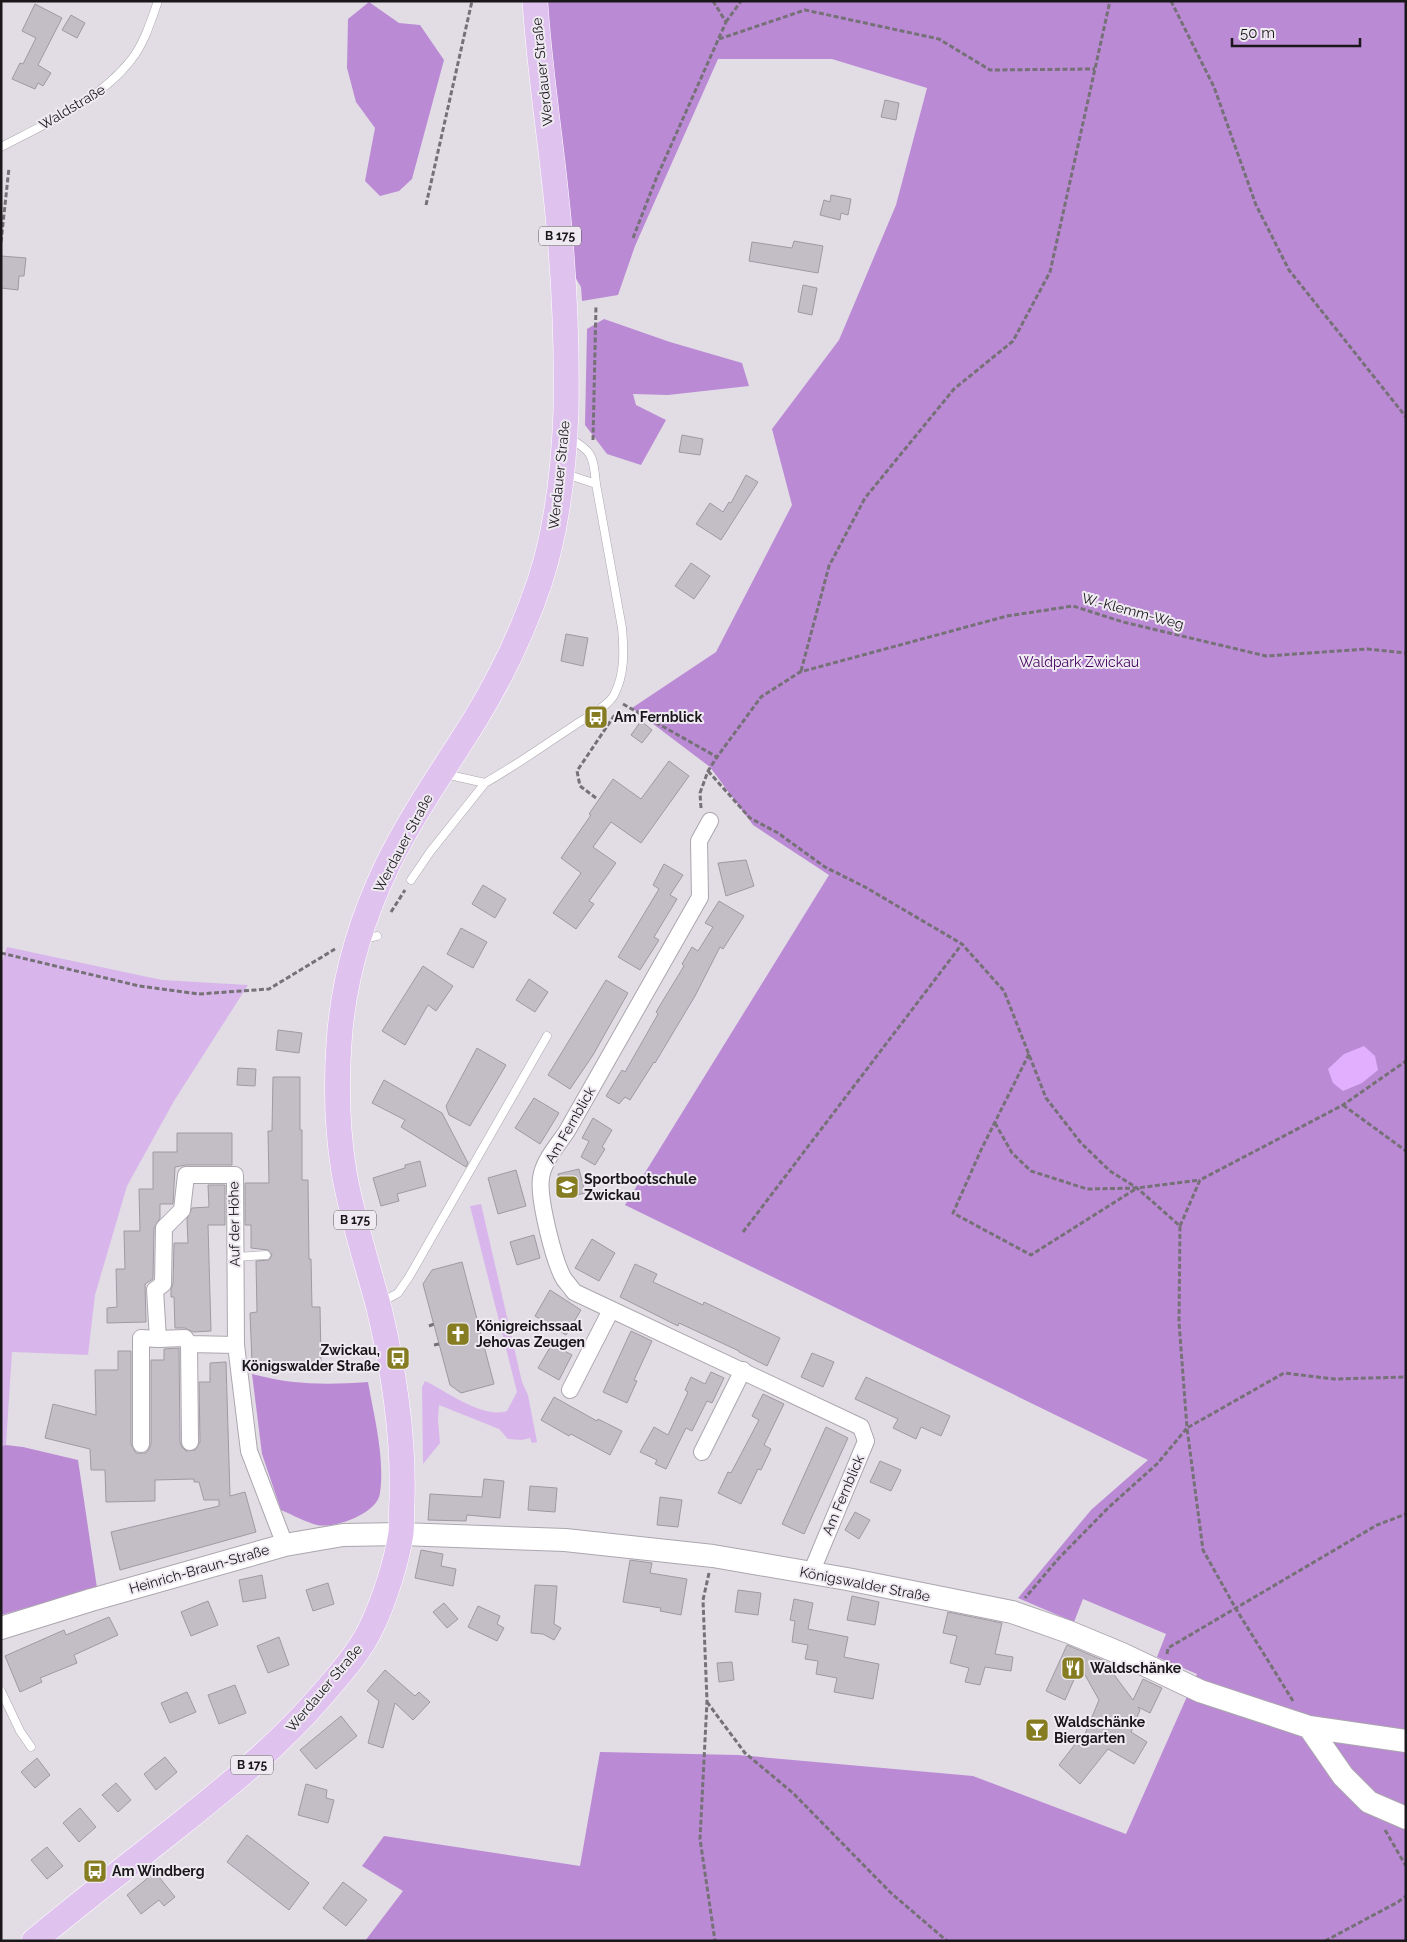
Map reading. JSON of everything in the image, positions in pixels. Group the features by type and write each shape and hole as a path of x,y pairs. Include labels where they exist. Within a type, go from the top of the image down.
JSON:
{"main road":[{"name":"Werdauer Straße","path":"34,1941 203,1806 264,1755 298,1722 352,1660 372,1628 388,1583 401,1534 403,1467 393,1378 378,1305 344,1173 338,1123 339,1037 346,989 368,939 370,906 388,865 411,822 502,672 524,624 541,577 555,525 565,436 566,329 560,236 534,1"}],"street":[{"name":"Am Fernblick","path":"707,825 699,842 700,898 567,1131 548,1160 541,1177 542,1197 552,1244 564,1278 574,1292 861,1427 866,1441 811,1573"},
{"name":"Auf der Höhe","path":"158,1339 155,1290 163,1284 164,1228 182,1210 186,1175 235,1175 236,1345 249,1451 285,1545"},
{"path":"570,1390 611,1310"},
{"path":"141,1444 141,1338 185,1338 189,1344 190,1442"},
{"path":"189,1344 236,1345"},
{"path":"702,1452 742,1370"},
{"name":"Heinrich-Braun-Straße","path":"1,1628 91,1600 285,1545 343,1535 401,1534"},
{"name":"Königswalder Straße","path":"401,1534 565,1540 713,1556 1012,1612 1069,1632 1162,1672 1200,1692 1308,1727 1406,1741"},
{"path":"1308,1727 1343,1776 1369,1802 1406,1818"}],"lane":[{"name":"Waldstraße","path":"1,147 55,119 110,84 132,59 145,36 158,1"},
{"path":"412,880 430,852 485,783 505,772 593,713 613,696 621,674 625,652 622,628 593,459 583,446 565,436"},
{"path":"562,472 596,484"},
{"path":"441,773 485,783"},
{"path":"378,1305 398,1293 409,1277 547,1036"},
{"path":"235,1257 266,1255"},
{"path":"1,1690 20,1731 31,1747"}],"path":[{"path":"426,205 472,1"},
{"path":"713,1 726,22"},
{"path":"633,238 656,179 726,22 741,1"},
{"path":"800,672 829,566 865,498 954,389 1013,341 1050,272 1110,1"},
{"path":"1171,1 1214,87 1256,205 1289,270 1406,417"},
{"path":"719,40 805,10 940,39 990,70 1095,70"},
{"path":"1,242 9,168"},
{"path":"593,459 596,306"},
{"name":"W.-Klemm-Weg","path":"707,825 700,794 708,771 761,697 800,672 1007,616 1073,606 1123,622 1266,656 1367,649 1406,653"},
{"path":"596,798 580,786 577,771 623,702 717,757"},
{"path":"708,771 750,818 778,833 826,867 962,944 1004,991 1046,1098 1081,1143 1110,1171 1138,1188 1180,1226"},
{"path":"1,953 139,986 198,994 269,989 339,947 368,939 412,880"},
{"path":"743,1232 962,944"},
{"path":"1029,1054 981,1150 953,1213 1031,1255 1138,1188"},
{"path":"995,1122 1012,1153 1032,1171 1087,1189 1138,1188 1200,1180 1342,1105 1406,1061"},
{"path":"1342,1105 1406,1151"},
{"path":"1200,1180 1180,1226 1179,1322 1187,1428 1203,1550 1308,1727"},
{"path":"428,1326 434,1324"},
{"path":"434,1346 439,1344"},
{"path":"1012,1612 1059,1558 1109,1507 1157,1464 1187,1428 1284,1373 1334,1379 1406,1376"},
{"path":"1162,1672 1168,1648 1377,1525 1406,1514"},
{"path":"713,1556 703,1600 707,1701 700,1839 715,1941"},
{"path":"707,1701 745,1753 793,1793 891,1893 947,1941"},
{"path":"1369,1802 1406,1866"},
{"path":"1325,1941 1406,1896"}],"shaded area":[{"path":"7,947 162,980 248,985 174,1101 127,1186 95,1295 88,1355 12,1352 6,1445 1,1446 1,964"},
{"path":"1364,1046 1375,1056 1378,1070 1362,1083 1343,1091 1333,1083 1328,1069 1344,1054"},
{"path":"481,1204 522,1382 528,1395 537,1442 532,1443 530,1438 522,1440 508,1439 499,1429 439,1405 440,1443 423,1464 422,1387 425,1381 465,1403 487,1411 507,1411 517,1392 470,1206"}],"green space":[{"name":"Waldpark Zwickau","path":"546,1 1406,1 1406,1941 365,1941 403,1891 362,1866 384,1836 580,1866 600,1752 738,1755 973,1776 1126,1834 1197,1674 1157,1657 1166,1634 1083,1599 1074,1622 1018,1598 1091,1510 1148,1460 625,1205 829,875 753,825 710,767 632,708 716,652 792,505 772,429 839,340 896,205 927,88 832,59 718,59 635,246 618,295 582,301 581,287 574,275"},
{"path":"369,2 399,23 420,25 444,60 412,179 399,191 380,196 365,181 375,128 356,102 347,68 348,19"},
{"path":"604,319 670,342 742,363 749,386 668,395 633,394 636,405 666,420 641,465 607,454 585,425 587,329"},
{"path":"252,1374 267,1378 310,1383 368,1382 381,1466 380,1493 372,1507 354,1518 325,1526 312,1524 281,1510 262,1454"},
{"path":"1,1446 23,1447 78,1460 97,1588 1,1615"}],"building":[{"path":"35,4 62,18 38,65 51,73 43,86 38,83 35,89 12,79 20,63 23,64 36,38 22,31"},
{"path":"71,15 85,23 77,38 62,30"},
{"path":"885,100 899,103 896,120 881,117"},
{"path":"831,195 851,199 848,215 841,213 840,220 820,215 824,200 830,202"},
{"path":"794,241 823,246 818,273 749,261 752,242 792,248"},
{"path":"1,256 26,258 24,276 19,276 18,290 1,288"},
{"path":"803,285 817,288 812,315 798,312"},
{"path":"682,435 703,439 700,455 679,452"},
{"path":"746,475 758,482 721,540 696,524 710,503 723,512 729,502 731,503"},
{"path":"691,563 710,576 694,599 675,586"},
{"path":"566,634 588,638 583,666 561,661"},
{"path":"641,721 652,730 642,743 631,735"},
{"path":"669,761 689,776 641,843 611,822 593,847 616,863 589,901 594,904 576,929 553,913 581,873 561,858 613,779 641,799"},
{"path":"746,860 754,886 726,896 718,863"},
{"path":"664,864 683,875 670,895 677,899 654,937 659,940 640,970 618,957 659,889 653,885"},
{"path":"483,885 506,899 495,918 472,904"},
{"path":"719,901 744,916 723,949 720,947 695,996 655,1063 630,1100 625,1097 619,1104 606,1096 622,1070 625,1072 658,1014 656,1012 684,966 682,964 692,947 698,951 713,927 705,923"},
{"path":"461,928 487,942 473,968 447,954"},
{"path":"423,966 453,986 436,1011 428,1005 405,1045 382,1031"},
{"path":"529,979 548,992 535,1012 516,1000"},
{"path":"606,980 628,993 593,1055 570,1089 548,1075"},
{"path":"278,1030 302,1033 299,1053 276,1050"},
{"path":"477,1048 506,1065 470,1126 449,1115 446,1106"},
{"path":"238,1068 256,1069 255,1086 237,1085"},
{"path":"273,1077 300,1077 302,1180 308,1180 312,1307 320,1307 321,1362 252,1363 250,1313 257,1312 256,1261 269,1260 272,1255 268,1250 251,1248 251,1225 245,1225 245,1183 269,1183 268,1131 272,1131"},
{"path":"384,1080 442,1113 468,1163 466,1167 401,1127 405,1120 372,1103"},
{"path":"534,1098 559,1113 540,1144 515,1128"},
{"path":"593,1118 612,1130 602,1147 605,1149 595,1165 581,1157 589,1141 582,1138"},
{"path":"177,1133 232,1133 232,1165 186,1165 175,1167 173,1204 160,1204 160,1218 154,1228 153,1279 145,1284 146,1322 107,1323 107,1308 117,1307 116,1269 125,1269 124,1231 140,1231 139,1189 153,1189 153,1152 177,1152"},
{"path":"420,1161 426,1186 397,1194 399,1201 381,1206 373,1178"},
{"path":"579,1169 585,1193 564,1198 558,1174"},
{"path":"516,1170 526,1206 498,1214 488,1178"},
{"path":"208,1185 225,1185 225,1225 208,1225 211,1331 193,1332 185,1328 175,1328 174,1297 171,1297 174,1243 188,1243 187,1219 192,1208 209,1207"},
{"path":"534,1235 540,1258 517,1265 510,1242"},
{"path":"592,1239 615,1253 599,1281 575,1268"},
{"name":"Königreichssaal Jehovas Zeugen","path":"462,1262 494,1384 461,1393 450,1385 423,1284 432,1270"},
{"path":"635,1264 657,1274 653,1282 703,1305 704,1302 780,1338 767,1366 739,1351 679,1323 678,1326 620,1297"},
{"path":"550,1290 581,1310 566,1335 535,1316"},
{"path":"631,1331 652,1341 634,1380 637,1381 627,1403 603,1392"},
{"path":"552,1344 572,1355 559,1380 538,1368"},
{"path":"179,1348 180,1442 186,1451 195,1450 200,1442 199,1382 210,1382 210,1363 226,1362 230,1496 245,1492 256,1532 120,1570 111,1532 219,1506 219,1500 204,1500 199,1482 194,1482 194,1479 155,1480 155,1501 106,1502 105,1470 91,1470 90,1449 45,1438 53,1404 96,1415 95,1370 118,1370 118,1351 131,1351 131,1444 136,1453 146,1453 151,1444 151,1360 164,1360 164,1349"},
{"path":"812,1353 834,1362 823,1387 801,1377"},
{"path":"711,1372 724,1378 712,1403 707,1401 692,1431 686,1428 666,1469 655,1464 657,1460 640,1452 654,1427 668,1435 688,1392 685,1390 691,1377 705,1384"},
{"path":"866,1377 950,1416 941,1436 921,1427 916,1439 893,1428 898,1419 855,1399"},
{"path":"763,1394 784,1404 764,1445 771,1449 761,1470 758,1469 741,1504 718,1493 728,1472 731,1473 759,1420 752,1416"},
{"path":"554,1397 597,1421 598,1419 622,1431 610,1455 571,1434 569,1436 541,1420"},
{"path":"826,1427 848,1438 804,1534 782,1524"},
{"path":"880,1461 901,1470 891,1491 870,1482"},
{"path":"484,1479 504,1481 500,1518 467,1515 466,1521 428,1520 430,1494 482,1497"},
{"path":"530,1486 557,1488 555,1512 528,1510"},
{"path":"660,1497 682,1500 678,1527 657,1525"},
{"path":"855,1512 870,1520 859,1539 845,1530"},
{"path":"421,1550 443,1554 441,1566 456,1569 453,1586 415,1578"},
{"path":"630,1560 652,1563 650,1573 687,1579 681,1615 660,1611 661,1608 623,1602"},
{"path":"262,1575 266,1598 243,1602 239,1580"},
{"path":"328,1583 334,1604 313,1611 306,1590"},
{"path":"535,1585 557,1586 554,1624 561,1628 554,1640 543,1634 531,1633"},
{"path":"738,1590 761,1593 758,1615 735,1612"},
{"path":"852,1596 879,1602 875,1625 847,1620"},
{"path":"794,1599 813,1603 808,1629 848,1637 844,1657 879,1664 873,1699 834,1692 837,1678 816,1674 818,1661 805,1659 808,1645 792,1642 795,1621 790,1620"},
{"path":"208,1601 218,1625 191,1636 181,1612"},
{"path":"444,1603 458,1619 447,1628 433,1612"},
{"path":"478,1606 500,1616 497,1624 504,1628 497,1641 468,1627"},
{"path":"948,1612 1002,1623 995,1654 1013,1657 1011,1671 985,1667 980,1685 965,1682 969,1668 950,1663 957,1636 943,1633"},
{"path":"109,1617 118,1635 74,1655 77,1663 40,1678 42,1682 20,1692 5,1656 64,1630 66,1635"},
{"path":"279,1637 289,1665 268,1673 257,1646"},
{"path":"1067,1645 1107,1662 1106,1664 1133,1700 1143,1679 1162,1688 1150,1713 1138,1707 1140,1710 1131,1732 1147,1742 1134,1764 1108,1749 1080,1784 1059,1765 1076,1743 1080,1746 1099,1700 1080,1666 1065,1700 1046,1691"},
{"path":"732,1662 734,1680 719,1682 717,1663"},
{"path":"385,1670 415,1696 419,1692 430,1702 413,1720 395,1703 383,1748 368,1743 379,1701 367,1691"},
{"path":"235,1685 246,1713 219,1724 208,1695"},
{"path":"187,1692 196,1712 170,1723 161,1703"},
{"path":"341,1716 357,1736 316,1769 300,1750"},
{"path":"165,1757 177,1772 156,1790 144,1774"},
{"path":"37,1758 50,1775 35,1788 21,1772"},
{"path":"116,1783 131,1800 118,1812 102,1795"},
{"path":"306,1784 327,1790 326,1798 334,1800 328,1823 298,1815"},
{"path":"80,1808 96,1827 79,1842 63,1823"},
{"path":"247,1835 309,1883 289,1910 227,1862"},
{"path":"47,1847 63,1866 47,1879 31,1860"},
{"path":"155,1872 175,1897 164,1906 159,1900 141,1914 127,1895"},
{"path":"343,1882 367,1900 346,1926 323,1908"}],"place":[{"name":"Am Fernblick","path":"596,717"},
{"name":"Sportbootschule Zwickau","path":"567,1187"},
{"name":"Königreichssaal Jehovas Zeugen","path":"458,1334"},
{"name":"Zwickau, Königswalder Straße","path":"398,1358"},
{"name":"Waldschänke","path":"1073,1668"},
{"name":"Waldschänke Biergarten","path":"1037,1730"},
{"name":"Am Windberg","path":"95,1871"}]}
